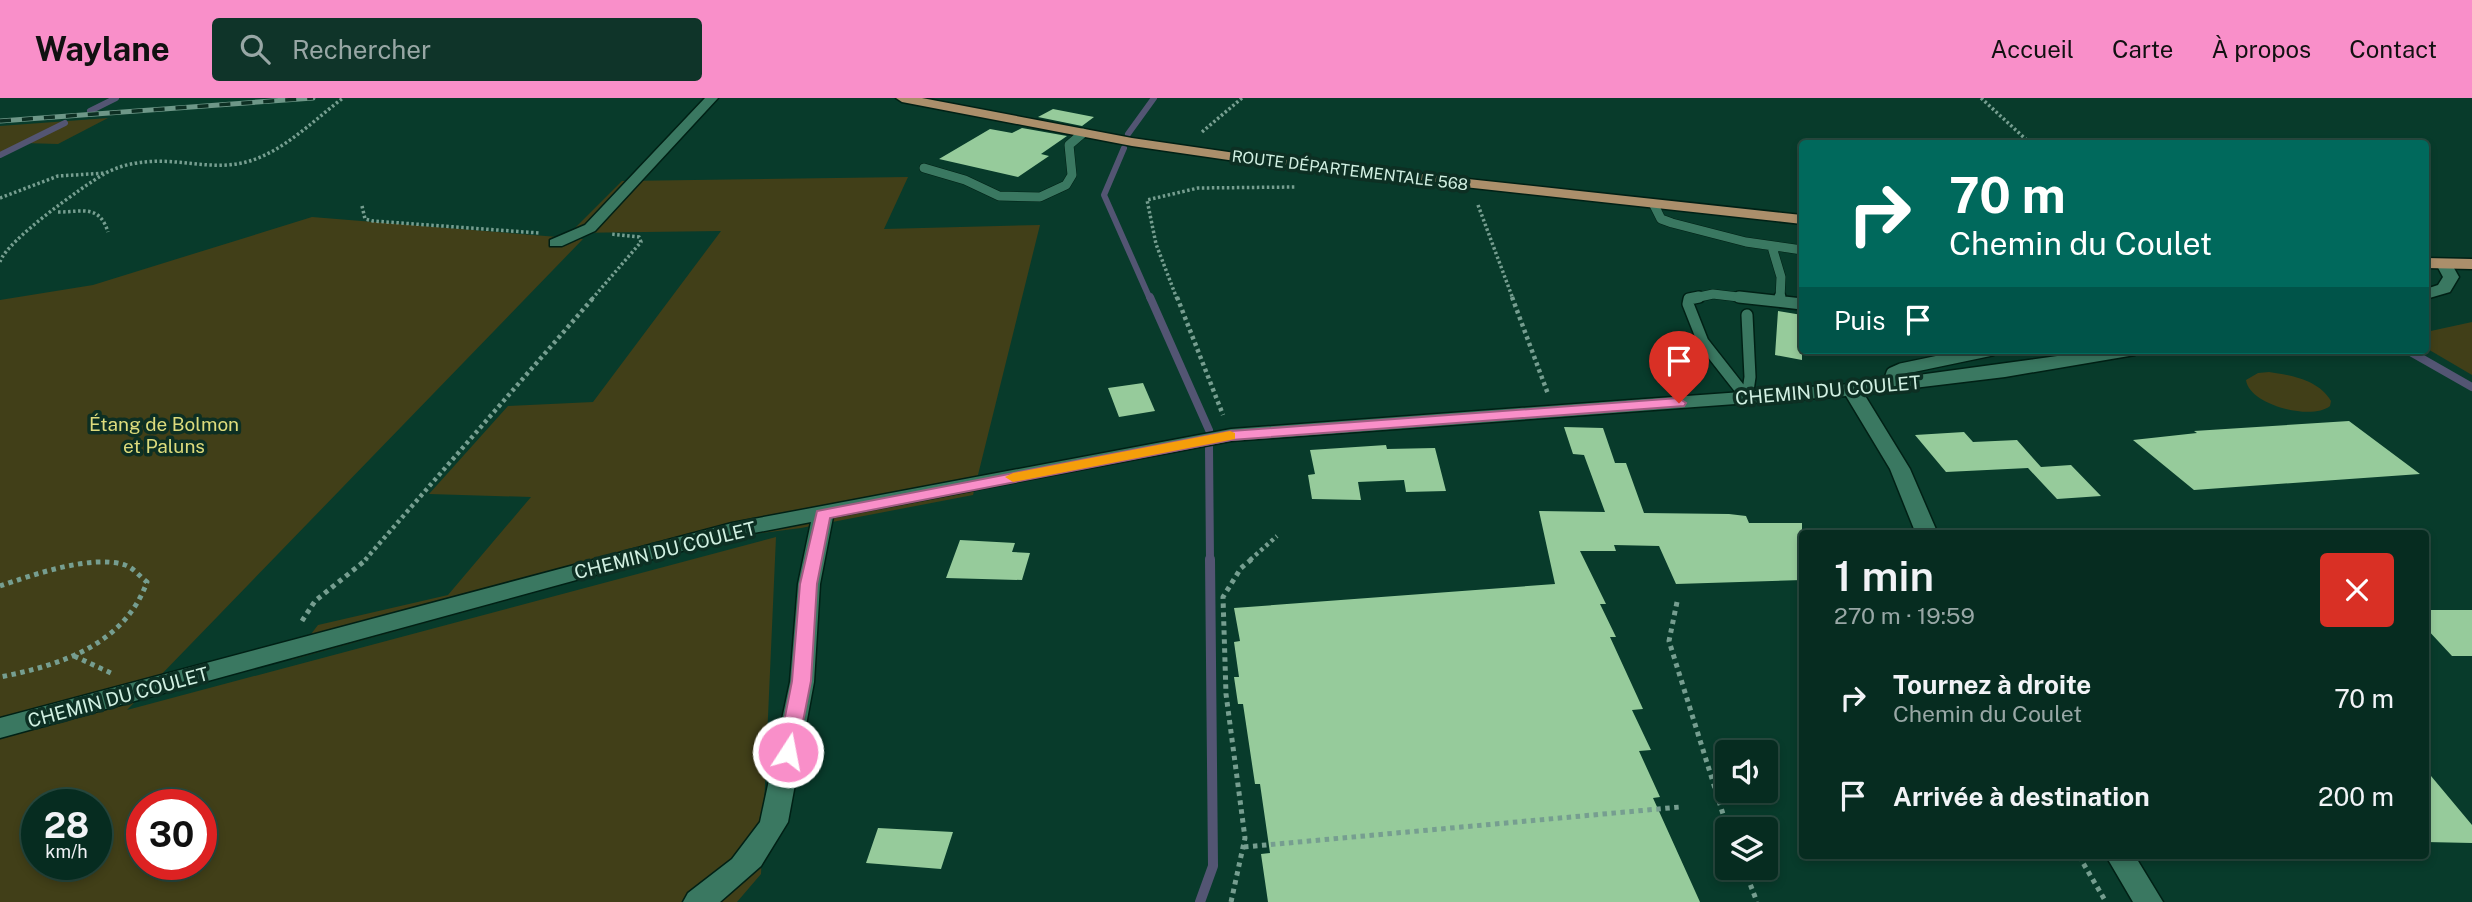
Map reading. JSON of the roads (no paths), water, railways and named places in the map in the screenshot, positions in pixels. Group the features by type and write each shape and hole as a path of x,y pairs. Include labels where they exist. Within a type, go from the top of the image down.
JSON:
{"main road":[{"name":"ROUTE DÉPARTEMENTALE 568","path":"902,98 1184,150 1799,220"},
{"path":"2429,263 2472,264"}],"street":[{"path":"556,243 590,228 712,98"},
{"path":"2429,292 2444,288 2451,277 2444,264"},
{"name":"CHEMIN DU COULET","path":"0,728 732,530 1231,436 1852,390 2108,354"},
{"path":"1852,390 1900,469 1925,530"},
{"path":"698,902 734,876 767,839 774,822 802,681 809,584 823,514"},
{"path":"2122,859 2148,902"}],"lane":[{"path":"924,168 965,180 999,196 1040,197 1066,185 1072,175 1069,145 1083,133"},
{"path":"1654,205 1661,219 1672,223 1773,247 1799,250"},
{"path":"1773,247 1781,277 1780,300"},
{"path":"1747,398 1703,342 1688,304 1689,299 1713,294 1799,303"},
{"path":"1747,315 1750,377 1747,398"},
{"path":"1895,385 1890,379 1892,373 1901,369 1973,354"}],"waterway":[{"path":"90,111 116,98"},
{"path":"1128,134 1154,98"},
{"path":"0,155 65,123"},
{"path":"1124,148 1104,195 1150,299"},
{"path":"1150,297 1209,430"},
{"path":"2414,354 2472,387"},
{"path":"1209,447 1210,560"},
{"path":"1200,902 1213,866 1210,559"}],"railway":[{"path":"0,121 313,98"}],"park label":[{"name":"Étang de Bolmon et Paluns","path":"164,435"}]}
